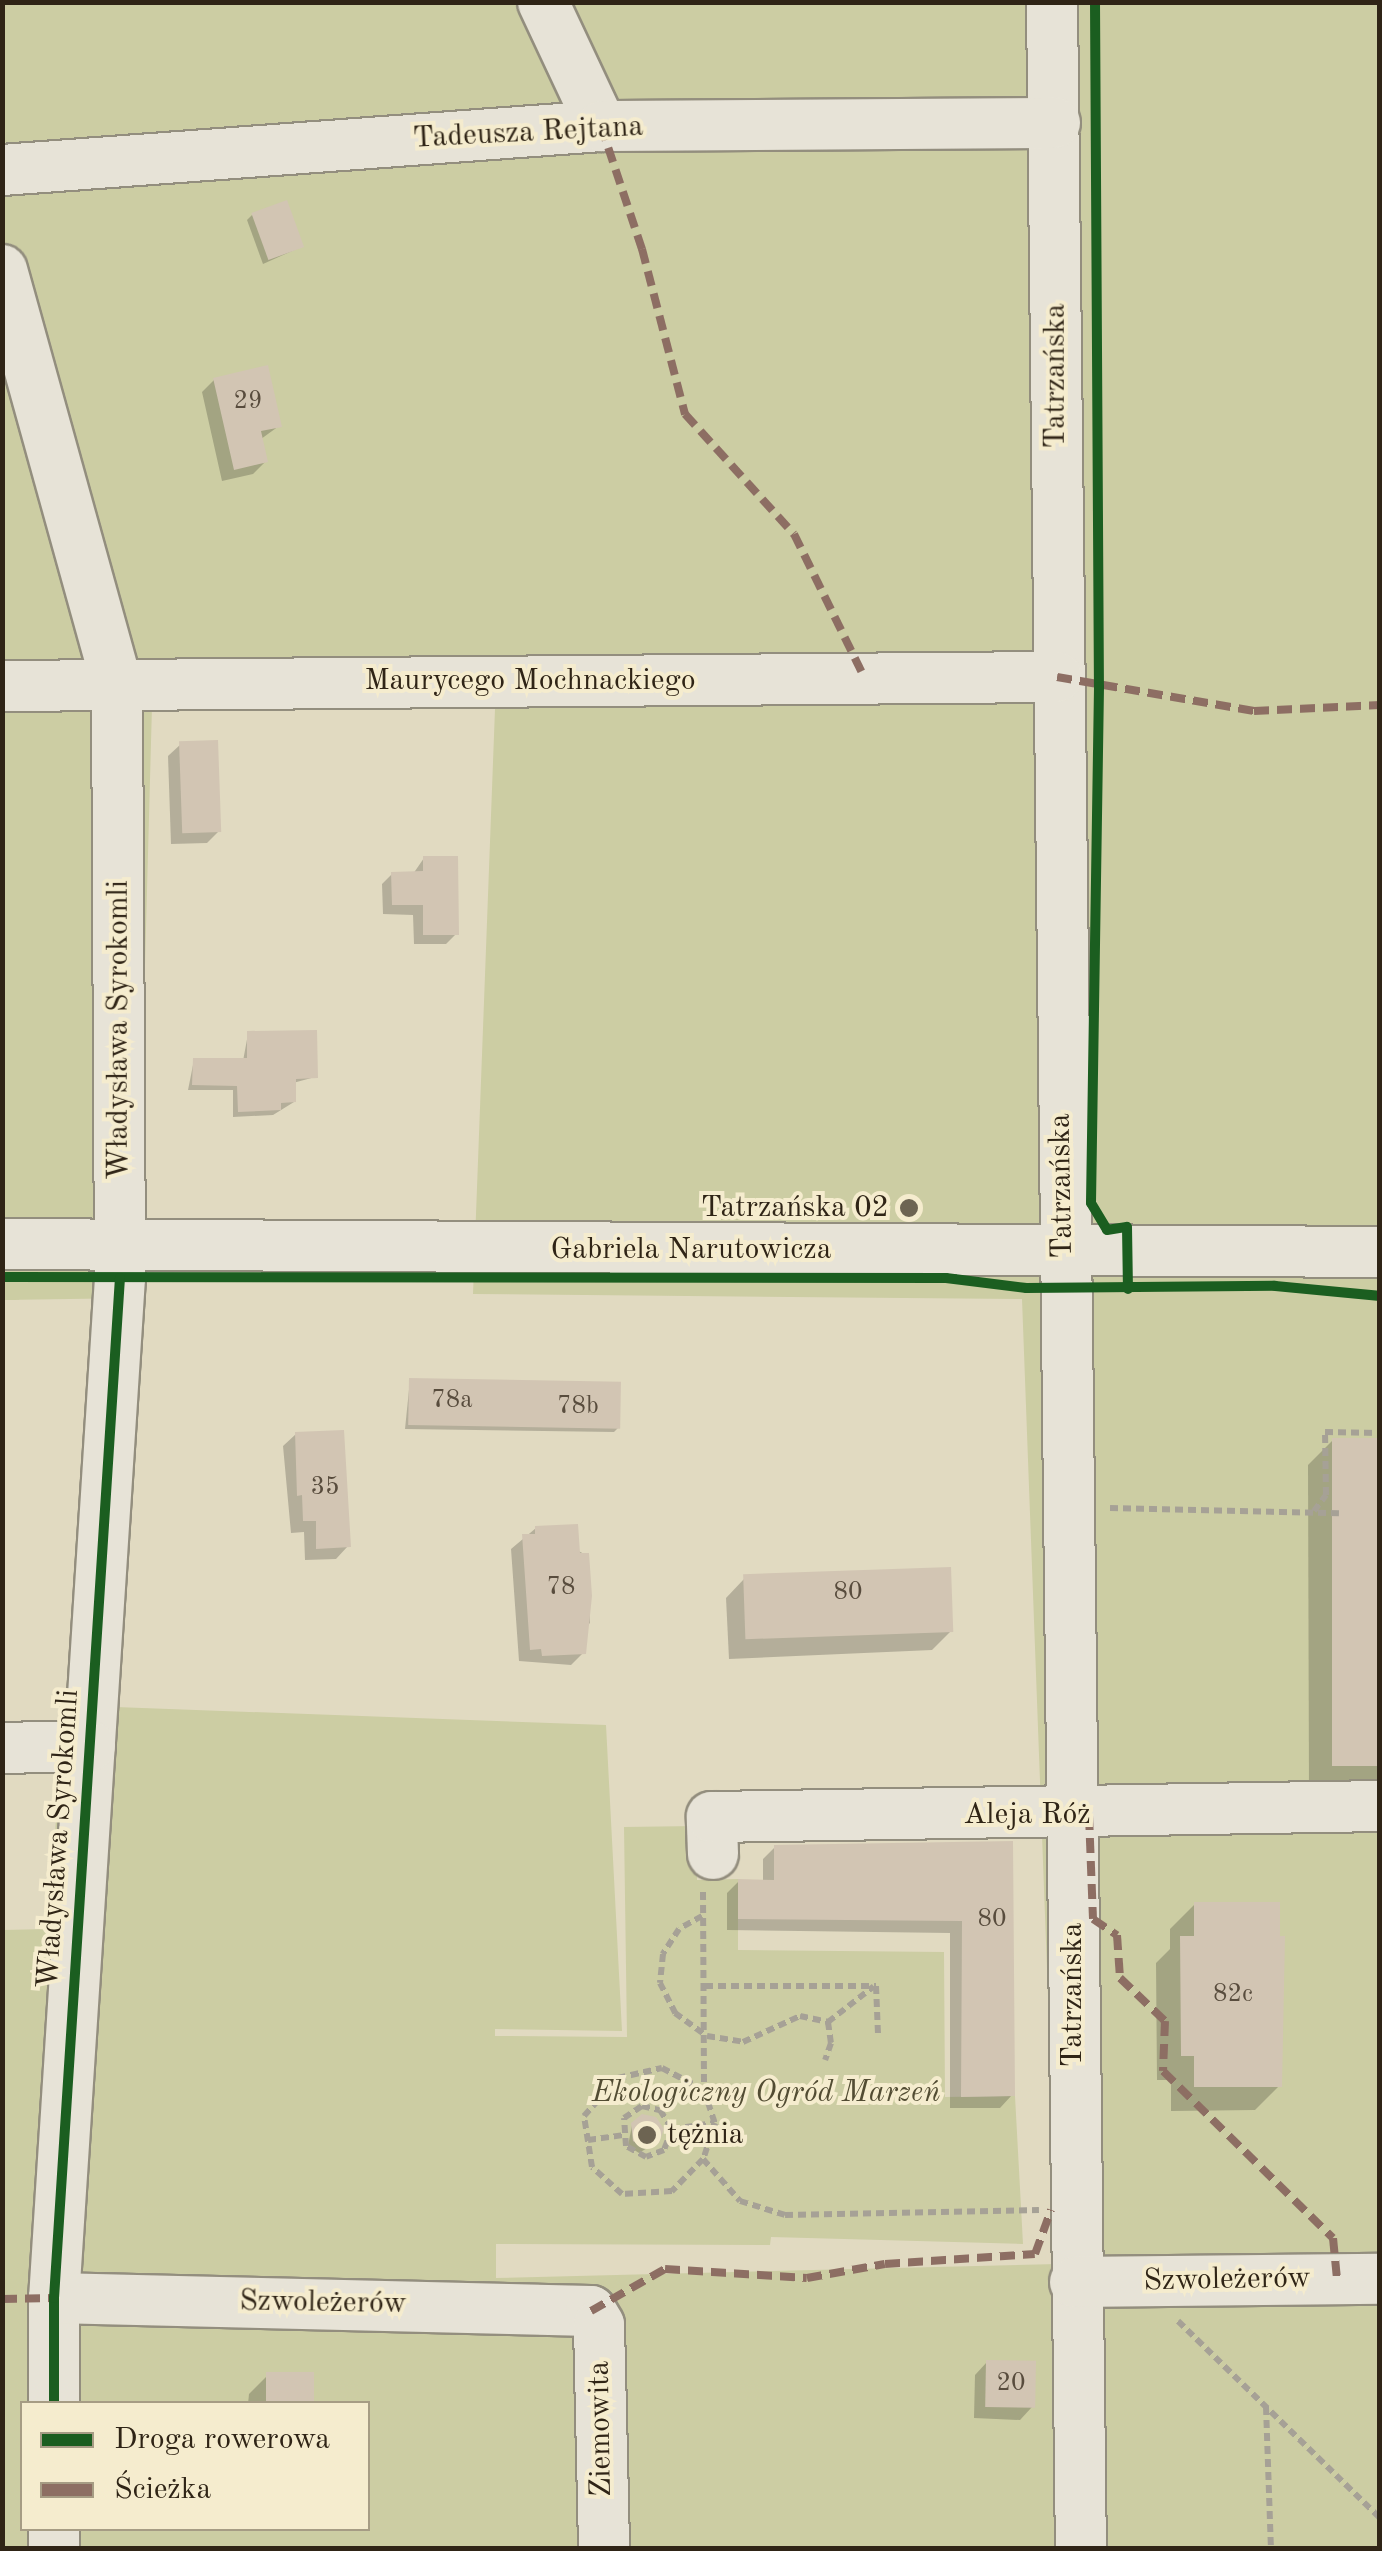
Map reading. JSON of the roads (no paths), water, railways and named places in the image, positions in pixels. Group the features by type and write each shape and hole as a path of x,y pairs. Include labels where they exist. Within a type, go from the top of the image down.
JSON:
{"street":[{"path":"543,2 601,126"},
{"name":"Tatrzańska","path":"1052,2 1056,123 1062,1254 1081,2548"},
{"name":"Tadeusza Rejtana","path":"2,170 601,126 1056,123"},
{"name":"Władysława Syrokomli","path":"2,270 117,684 121,1246 54,2298 54,2401"},
{"name":"Maurycego Mochnackiego","path":"2,686 1056,677"},
{"name":"Gabriela Narutowicza","path":"2,1244 1062,1254 1380,1252"},
{"path":"2,1748 90,1746"},
{"name":"Aleja Róż","path":"708,1867 712,1817 1072,1815 1380,1806"},
{"name":"Szwoleżerów","path":"1076,2282 1380,2279"},
{"name":"Szwoleżerów","path":"54,2298 591,2311"},
{"name":"Ziemowita","path":"591,2311 599,2325 604,2548"}],"place":[{"name":"Tatrzańska 02","path":"909,1208"},
{"name":"tężnia","path":"647,2135"}],"park label":[{"name":"Ekologiczny Ogród Marzeń","path":"766,2093"}]}
